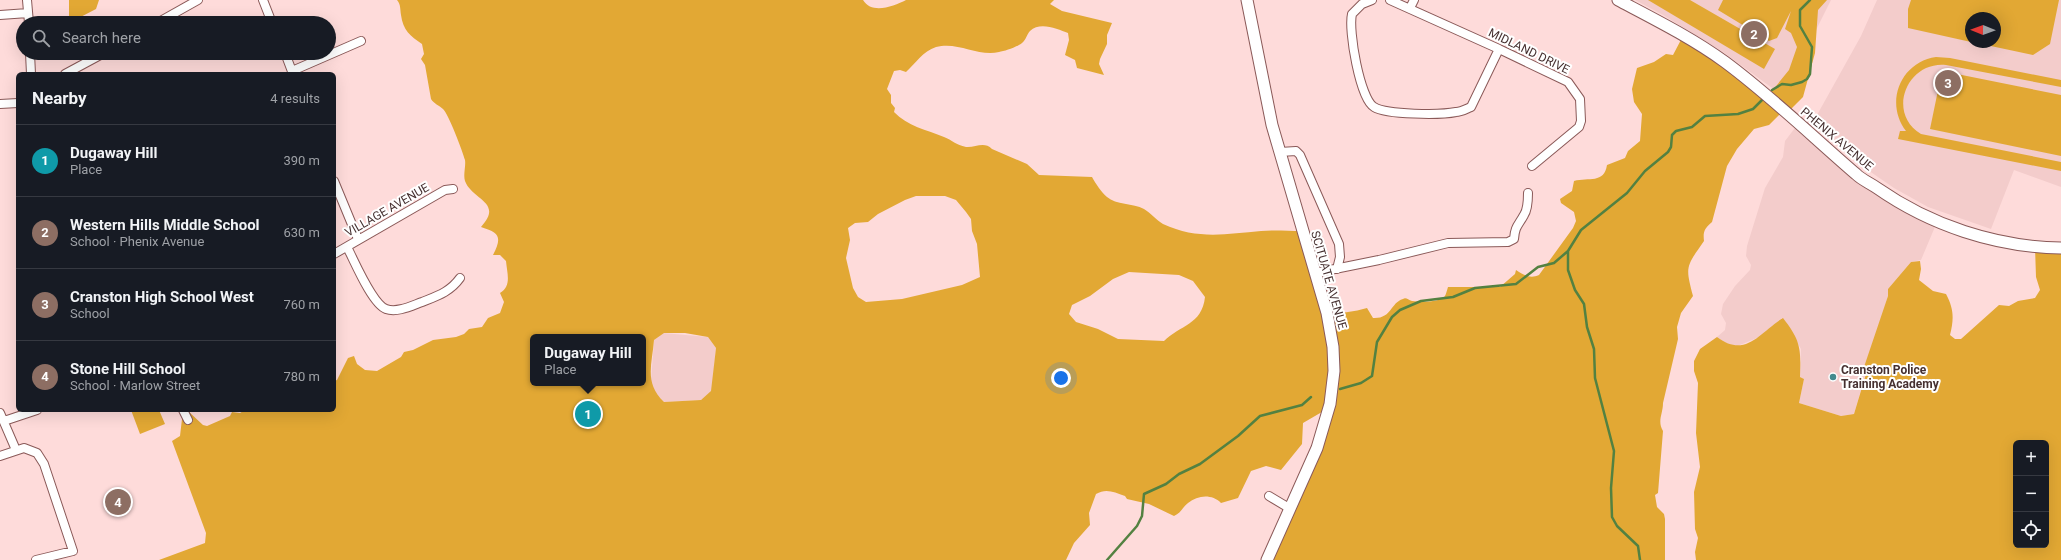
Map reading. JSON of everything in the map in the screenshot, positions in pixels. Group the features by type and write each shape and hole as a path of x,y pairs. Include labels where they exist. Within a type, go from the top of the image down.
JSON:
{"main road":[{"name":"SCITUATE AVENUE","path":"1247,0 1261,76 1280,152 1315,273 1331,335 1334,383 1330,404 1317,448 1267,560"},
{"name":"PHENIX AVENUE","path":"1618,0 1690,40 1726,63 1857,175 1906,207 1963,231 1993,240 2035,247 2061,248"}],"street":[{"path":"0,15 28,13 27,0"},
{"path":"169,16 198,0"},
{"path":"263,0 269,16"},
{"path":"1372,0 1362,4 1352,14 1351,31 1363,89 1369,102 1379,110 1393,113 1457,112 1471,107 1499,49"},
{"name":"MIDLAND DRIVE","path":"1390,0 1568,82 1580,99 1581,121 1579,127 1532,166"},
{"path":"1410,8 1414,0"},
{"path":"336,52 361,41"},
{"path":"30,60 31,72"},
{"path":"69,72 91,60"},
{"path":"288,60 293,72 319,60"},
{"path":"0,104 16,103"},
{"path":"1280,152 1296,151 1300,155 1339,244 1340,257 1337,269"},
{"path":"336,186 358,239"},
{"name":"VILLAGE AVENUE","path":"336,253 445,190 453,189"},
{"path":"1315,273 1448,243 1508,242 1514,239 1515,227 1525,215 1528,206 1528,193"},
{"path":"347,247 378,304 385,309 403,309 444,294 454,286 460,278"},
{"path":"4,421 31,412"},
{"path":"183,412 188,420"},
{"path":"0,413 16,450"},
{"path":"0,456 16,450 28,448 40,456 74,551 36,560"},
{"path":"1269,496 1289,508"}],"shaded area":[{"path":"69,0 99,0 96,9 82,16 69,16"},
{"path":"397,0 863,0 867,5 872,7 883,8 906,0 1054,0 1050,4 1062,11 1112,23 1107,35 1107,44 1099,64 1104,75 1077,68 1075,60 1065,55 1069,40 1068,33 1044,26 1034,28 1030,31 1022,43 1011,49 1002,51 991,53 960,47 944,46 936,47 927,51 906,72 900,70 894,71 887,89 891,95 891,103 895,108 894,112 905,121 947,138 959,145 969,147 986,145 1027,164 1039,175 1092,177 1103,193 1111,200 1140,207 1149,212 1158,221 1176,229 1212,235 1266,231 1301,231 1329,316 1367,308 1373,318 1379,318 1384,316 1404,298 1412,301 1429,302 1439,300 1445,296 1448,287 1500,287 1515,274 1516,270 1524,275 1539,275 1573,228 1576,221 1574,212 1561,203 1560,199 1572,191 1574,181 1595,179 1603,175 1607,165 1625,158 1628,151 1640,141 1642,114 1634,102 1632,89 1637,68 1654,62 1666,54 1673,55 1683,36 1768,96 1789,70 1797,47 1791,33 1785,29 1791,11 1777,38 1769,41 1718,10 1723,0 1827,0 1818,10 1815,53 1803,97 1788,112 1783,111 1769,125 1754,129 1737,149 1727,166 1712,222 1705,231 1704,241 1690,262 1688,272 1693,296 1681,313 1677,327 1678,339 1660,421 1663,431 1658,493 1655,495 1657,507 1664,514 1665,519 1665,560 1266,560 1327,409 1303,423 1302,444 1281,470 1266,466 1251,471 1238,498 1221,503 1209,497 1196,498 1174,516 1149,504 1127,499 1125,496 1114,492 1103,491 1096,494 1089,513 1090,525 1074,543 1066,560 159,560 205,543 206,533 172,441 180,436 182,419 187,412 203,425 207,426 230,416 232,412 336,412 336,380 348,358 354,356 357,364 365,370 377,371 401,357 404,352 413,350 433,340 456,337 464,334 469,329 482,327 488,318 500,313 504,302 500,293 506,287 508,275 506,261 500,255 493,255 498,244 498,236 492,231 481,227 487,219 489,212 488,206 474,193 465,181 465,160 452,125 443,109 431,99 425,65 421,59 424,54 422,44 405,29","holes":["916,196 945,196 956,200 966,212 971,219 972,231 977,244 980,277 962,285 902,299 866,302 858,297 853,288 846,258 850,240 848,228 855,223 868,222 878,214","1129,272 1179,275 1193,281 1205,297 1200,313 1189,324 1164,341 1118,339 1098,329 1076,322 1069,314 1072,305 1090,296 1113,279","664,333 685,333 708,337 716,348 711,391 701,400 664,402 654,388 651,373 654,340"]},
{"path":"1635,0 1831,0 1783,96 1723,52 1663,15"},
{"path":"1648,0 1690,0 1775,49 1764,69"},
{"path":"1877,0 2061,0 2061,187 2014,170 1991,229 1928,207 1894,188 1862,166 1812,124 1861,36"},
{"path":"1911,0 2059,0 2050,44 2033,55 2000,48 2001,12 1965,12 1965,41 1908,28 1908,9"},
{"path":"1936,57 1950,58 2061,80 2061,87 1946,65 1932,66 1921,71 1912,80 1906,90 1903,102 1905,114 1910,125 1921,134 2061,162 2061,171 1898,139 1900,131 1906,131 1896,108 1900,85 1905,75 1913,67 1924,60"},
{"path":"1942,71 2061,95 2061,156 1930,129"},
{"path":"1798,124 1843,162 1937,222 1921,260 1911,262 1888,289 1888,296 1854,414 1841,416 1799,403 1804,379 1800,377 1801,349 1782,318 1762,336 1735,347 1725,343 1717,337 1725,330 1726,323 1721,314 1723,304 1735,286 1750,270 1751,265 1746,256 1747,246 1765,188 1783,157 1785,141"},
{"path":"2035,247 2061,247 2061,560 1696,560 1695,552 1698,538 1695,529 1694,492 1700,467 1696,433 1698,383 1694,371 1694,361 1700,349 1717,337 1727,343 1736,345 1745,344 1760,336 1783,318 1797,339 1799,346 1800,377 1804,379 1799,403 1841,416 1854,414 1866,374 1864,367 1888,296 1888,289 1911,262 1920,261 1921,269 1919,280 1933,291 1946,294 1951,304 1952,314 1950,335 1955,339 1961,339 1999,305 2009,306 2018,301 2035,298 2040,290 2036,277"},
{"path":"663,333 708,337 716,348 712,391 701,400 664,402 655,392 651,383 654,340"},
{"path":"132,412 160,412 165,424 140,434"}],"waterway":[{"path":"1772,90 1782,84 1791,85 1802,82 1807,79 1810,74 1812,47 1800,26 1800,10 1810,0"},
{"path":"1640,560 1638,546 1617,526 1612,517 1611,488 1614,451 1595,378 1594,349 1587,327 1584,304 1575,290 1568,270 1568,251 1581,230 1627,193 1645,171 1668,152 1671,147 1672,135 1676,131 1692,127 1705,116 1738,114 1753,109 1762,100"},
{"path":"1340,389 1361,383 1372,376 1377,342 1392,317 1400,310 1421,301 1453,297 1475,288 1516,284 1538,267 1554,263 1568,251"},
{"path":"1107,560 1137,526 1142,516 1144,494 1166,484 1179,474 1200,464 1238,436 1260,416 1302,405 1311,397"}],"place":[{"name":"Western Hills Middle School","path":"1754,34"},
{"name":"Cranston High School West","path":"1948,83"},
{"name":"Cranston Police Training Academy","path":"1833,377"},
{"name":"Dugaway Hill","path":"588,414"},
{"name":"Stone Hill School","path":"118,502"}]}
